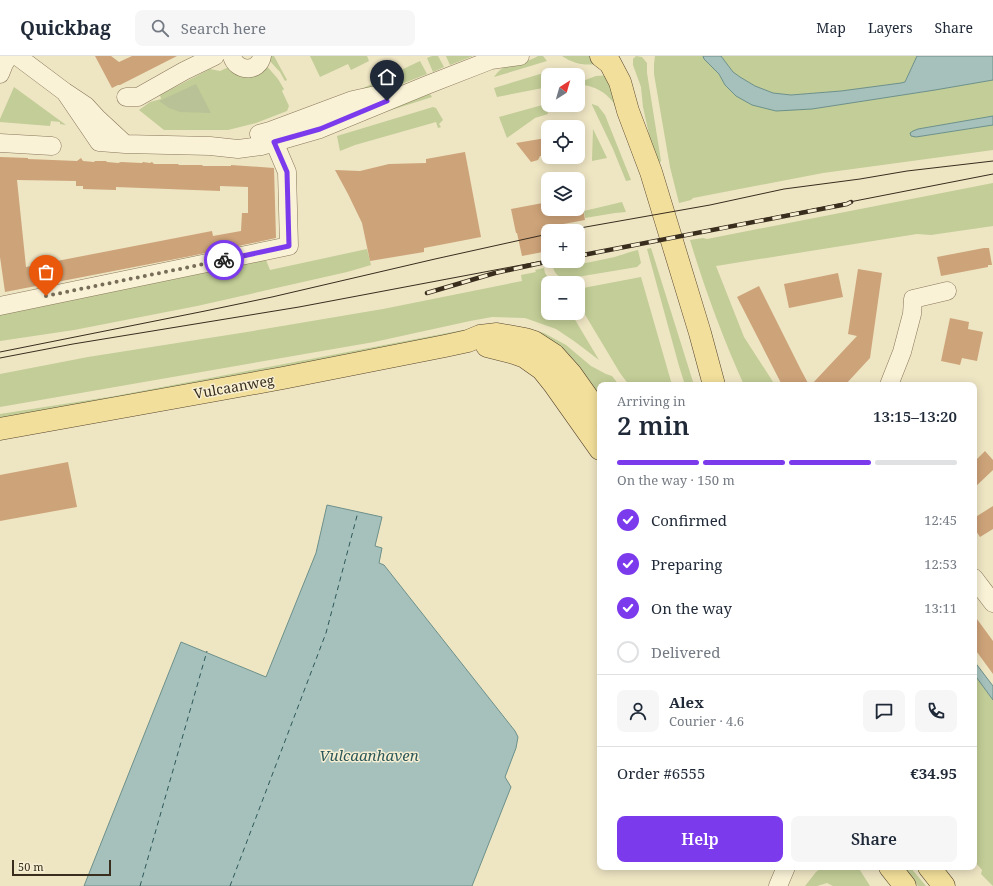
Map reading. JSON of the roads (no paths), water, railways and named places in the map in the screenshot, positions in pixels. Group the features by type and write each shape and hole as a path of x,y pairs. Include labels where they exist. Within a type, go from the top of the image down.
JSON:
{"main road":[{"path":"601,56 610,63 620,82 628,110 651,172 700,333 713,382"},
{"path":"623,56 633,77 651,172"},
{"path":"700,333 727,382"},
{"name":"Vulcaanweg","path":"0,430 283,378 468,341 480,336 497,334 534,342 554,355 571,374 597,411"},
{"path":"468,341 525,357 542,369 597,445"},
{"path":"892,870 905,886"},
{"path":"931,870 944,886"}],"street":[{"path":"0,74 9,56"},
{"path":"17,56 65,92 99,142 210,146 272,137 427,85 494,58 520,56"},
{"path":"126,97 138,97 215,56"},
{"path":"232,56 233,60 238,66 244,69 251,69 258,65 262,59 262,56"},
{"path":"0,306 289,246 287,172 272,137"},
{"path":"0,143 52,146"},
{"path":"890,382 902,352 912,314 913,299 947,291"},
{"path":"977,582 993,603"},
{"path":"778,886 785,870"}],"water":[{"path":"703,56 721,56 733,72 755,86 773,93 791,95 841,91 905,82 917,56 993,56 993,80 812,109 776,111 752,105 736,96 725,85 719,74 704,59"},
{"path":"993,116 993,125 916,137 911,136 910,133 918,129"},
{"name":"Vulcaanhaven","path":"327,505 382,517 375,546 382,548 379,563 384,565 515,731 518,737 516,748 505,777 511,787 472,886 84,886 181,642 266,677 316,553"},
{"path":"977,665 993,686 993,700 977,678"}],"tram line":[{"path":"585,227 710,205 784,189 907,171 993,161"},
{"path":"585,254 993,174"},
{"path":"0,352 272,297 541,236"},
{"path":"0,358 73,344 299,307 541,261"}],"railway":[{"path":"585,255 851,202"},
{"path":"427,293 495,273 541,263"}]}
